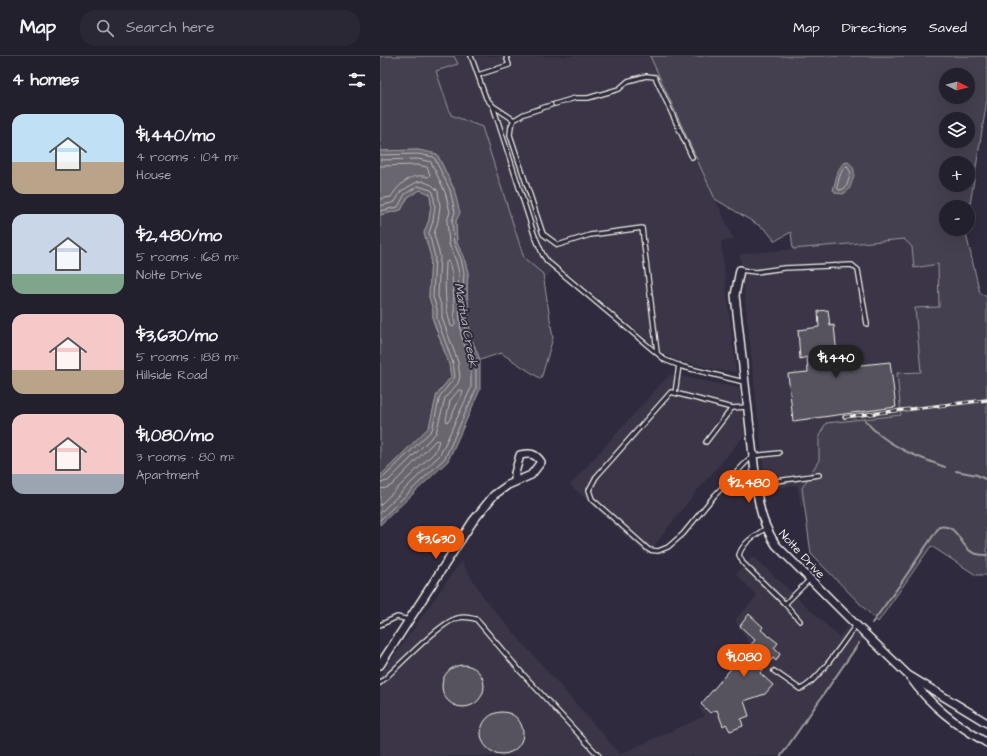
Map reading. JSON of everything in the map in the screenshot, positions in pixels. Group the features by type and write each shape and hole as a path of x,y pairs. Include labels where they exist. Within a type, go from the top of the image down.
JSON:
{"street":[{"name":"Nolte Drive","path":"740,270 734,295 760,515 766,528 776,545 856,626 908,675 987,723"},
{"path":"380,665 468,528 494,495 515,482"},
{"name":"Nolte Drive","path":"908,675 919,691 944,715 987,743"}],"lane":[{"path":"471,56 486,98 493,106 514,120"},
{"path":"478,75 509,65 506,56"},
{"path":"657,352 642,228 590,235 558,245 547,238 543,234 540,227 510,135 511,126 514,120 524,114 575,98 588,98 619,89 628,81 646,76 656,77 692,157"},
{"path":"493,106 534,234 543,255 548,261 665,360 680,366 744,382"},
{"path":"740,270 756,272 784,268 852,265 858,270 867,324"},
{"path":"675,393 680,366"},
{"path":"746,406 732,408 671,392 596,477 589,490 592,500 649,550 658,551 668,547 683,534 715,495 752,456 779,453"},
{"path":"706,442 732,408"},
{"path":"756,484 819,475"},
{"path":"766,528 746,542 739,555 743,563 785,604 800,621"},
{"path":"785,604 810,579"},
{"path":"380,625 397,617 410,620"},
{"path":"380,683 443,626 457,618 468,617 476,619 521,672 599,756"},
{"path":"774,671 800,689 807,687 820,673 856,626"}],"shaded area":[{"path":"380,56 454,56 458,64 436,71 451,115 482,127 524,258 543,274 553,338 541,379 501,353 480,360 470,335 467,289 468,273 464,258 457,243 454,189 437,154 418,150 380,151"},
{"path":"454,56 650,56 734,240 721,241 736,372 717,370 677,360 664,354 558,265 547,277 524,258 482,127 451,115 436,71 458,64"},
{"path":"650,56 987,56 987,100 975,174 975,156 939,156 939,192 972,192 971,200 939,200 939,236 966,236 980,293 987,297 987,575 976,575 931,546 878,622 811,554 802,488 819,460 819,436 826,423 901,415 897,373 921,372 915,308 939,307 938,264 914,268 912,247 904,239 793,249 791,232 775,241 765,229 715,199"},
{"path":"420,190 430,193 431,205 429,220 424,233 431,257 429,297 433,310 433,320 449,364 451,377 437,394 429,427 380,476 380,215 401,210 408,197"},
{"path":"904,239 938,264 939,307 915,308 922,372 897,374 901,415 849,420 839,501 801,507 797,485 766,490 740,254"},
{"path":"670,374 739,388 745,435 695,493 647,555 570,485"},
{"path":"753,556 839,637 854,618 868,633 781,756 380,756 380,676 461,561 486,601 620,754 705,716 699,707 750,645 735,620 757,596 736,574"}],"water":[{"name":"Mantua Creek","path":"418,150 437,154 454,189 460,213 456,221 457,243 464,258 468,273 467,289 470,335 480,360 480,390 448,461 380,525 380,476 429,427 437,394 451,377 449,364 433,320 433,310 429,297 431,257 424,233 429,220 431,205 430,194 420,190 408,197 401,210 380,215 380,151"},
{"path":"848,162 852,166 854,172 851,186 848,191 843,194 836,193 833,190 838,171 843,163"}],"building":[{"path":"828,310 830,326 834,325 837,355 826,357 828,370 852,366 852,359 860,359 861,365 890,362 896,407 793,421 788,374 808,372 807,357 800,359 798,330 819,327 818,311"},
{"path":"749,614 763,627 761,630 778,643 774,648 780,654 776,661 773,658 760,673 773,685 765,694 744,701 749,716 741,719 743,726 730,731 726,724 723,726 717,710 710,713 701,704 755,640 740,626"},
{"path":"459,665 467,665 475,668 481,674 484,686 481,698 475,704 467,707 459,707 451,704 445,698 442,690 442,682 445,674 451,668"},
{"path":"498,712 506,712 514,715 520,721 523,733 520,745 514,751 506,754 498,754 490,751 484,745 481,737 481,729 484,721 490,715"}],"waterway":[{"path":"865,420 873,429 891,443 923,459 945,467"},
{"path":"956,471 977,475 987,480"},
{"path":"872,623 939,527 945,527 953,530 971,551 977,554 987,555"},
{"path":"781,756 859,643"}],"railway":[{"path":"844,417 987,400"}]}
